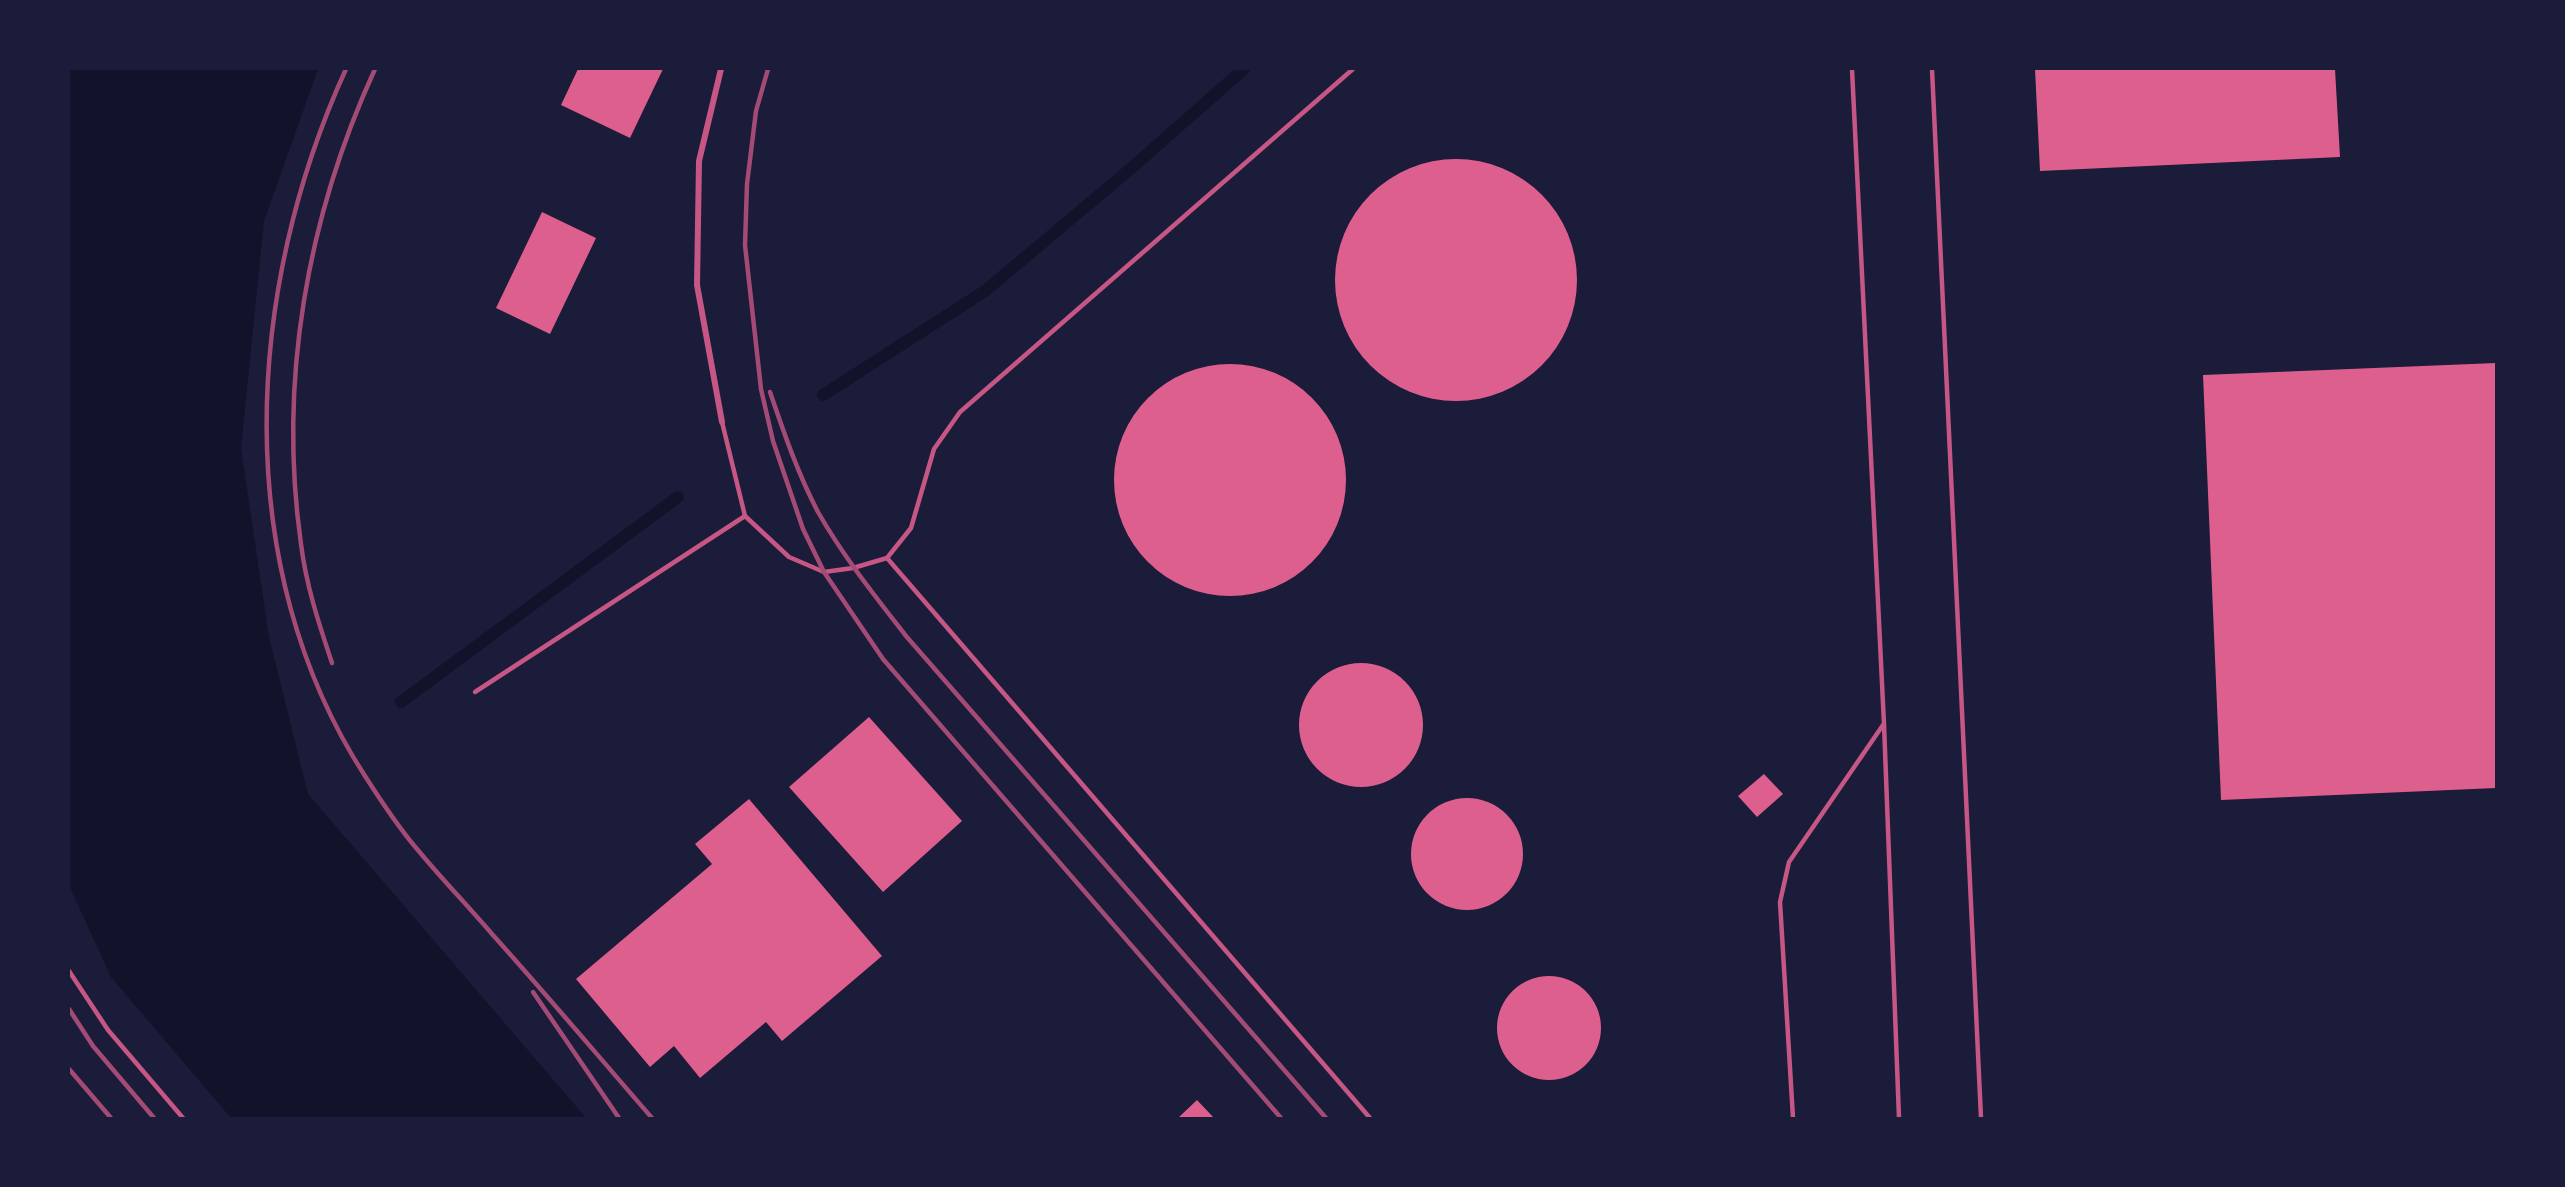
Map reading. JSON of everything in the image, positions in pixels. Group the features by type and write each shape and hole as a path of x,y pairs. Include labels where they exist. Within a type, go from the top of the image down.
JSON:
{"street":[{"path":"721,69 699,161 698,285 722,422"}],"lane":[{"path":"722,422 745,516 789,557 825,572 854,568 888,558 910,528 934,449 960,412 1353,69"},
{"path":"1852,69 1884,724 1899,1118"},
{"path":"1932,69 1980,1118"},
{"path":"475,692 745,516"},
{"path":"888,558 1370,1118"},
{"path":"1793,1118 1780,902 1789,862 1884,724"},
{"path":"70,974 108,1030 183,1118"}],"shaded area":[{"path":"69,69 318,69 264,221 241,448 269,637 308,794 586,1118 231,1118 111,977 69,885"}],"building":[{"path":"578,69 663,69 630,138 561,105"},
{"path":"2035,69 2335,69 2340,157 2040,171"},
{"path":"1456,159 1480,162 1502,169 1523,180 1541,195 1556,213 1567,234 1574,256 1577,280 1574,304 1567,326 1556,347 1541,365 1523,380 1502,391 1480,398 1456,401 1432,398 1410,391 1389,380 1371,365 1356,347 1345,326 1338,304 1335,280 1338,256 1345,234 1356,213 1371,195 1389,180 1410,169 1432,162"},
{"path":"542,212 596,238 550,334 496,308"},
{"path":"2496,363 2496,788 2221,800 2203,375"},
{"path":"1230,364 1253,366 1285,378 1304,390 1320,406 1341,446 1346,480 1344,503 1332,535 1320,554 1304,570 1264,591 1230,596 1207,594 1175,582 1156,570 1140,554 1119,514 1114,480 1116,457 1128,425 1140,406 1156,390 1196,369"},
{"path":"1361,663 1385,668 1405,681 1418,701 1423,725 1418,749 1405,769 1385,782 1361,787 1337,782 1317,769 1304,749 1299,725 1304,701 1317,681 1337,668"},
{"path":"869,717 962,821 883,892 789,787"},
{"path":"1764,774 1783,794 1757,817 1738,796"},
{"path":"1467,798 1488,802 1507,814 1519,833 1523,854 1519,875 1507,894 1488,906 1467,910 1446,906 1427,894 1415,875 1411,854 1415,833 1427,814 1446,802"},
{"path":"749,799 882,956 782,1041 766,1022 700,1078 674,1046 650,1067 576,979 712,864 695,844"},
{"path":"1549,976 1569,980 1586,991 1597,1008 1601,1028 1597,1048 1586,1065 1569,1076 1549,1080 1529,1076 1512,1065 1501,1048 1497,1028 1501,1008 1512,991 1529,980"},
{"path":"1197,1100 1214,1118 1178,1118"}],"waterway":[{"path":"823,395 985,291 1128,171 1244,69"},
{"path":"401,702 678,497"}],"railway":[{"path":"346,69 312,154 287,243 272,334 267,427 273,518 290,608 321,694 365,776 390,814 426,860 652,1118"},
{"path":"332,663 310,589 301,544 295,483 293,422 296,362 304,301 316,242 351,125 375,69"},
{"path":"768,69 756,111 747,184 745,245 761,389 773,441 803,529 824,572 883,659 1281,1118"},
{"path":"770,392 786,438 818,512 849,560 883,606 906,636 1326,1118"},
{"path":"533,992 619,1118"},
{"path":"69,1009 93,1046 154,1118"},
{"path":"69,1069 111,1118"}]}
